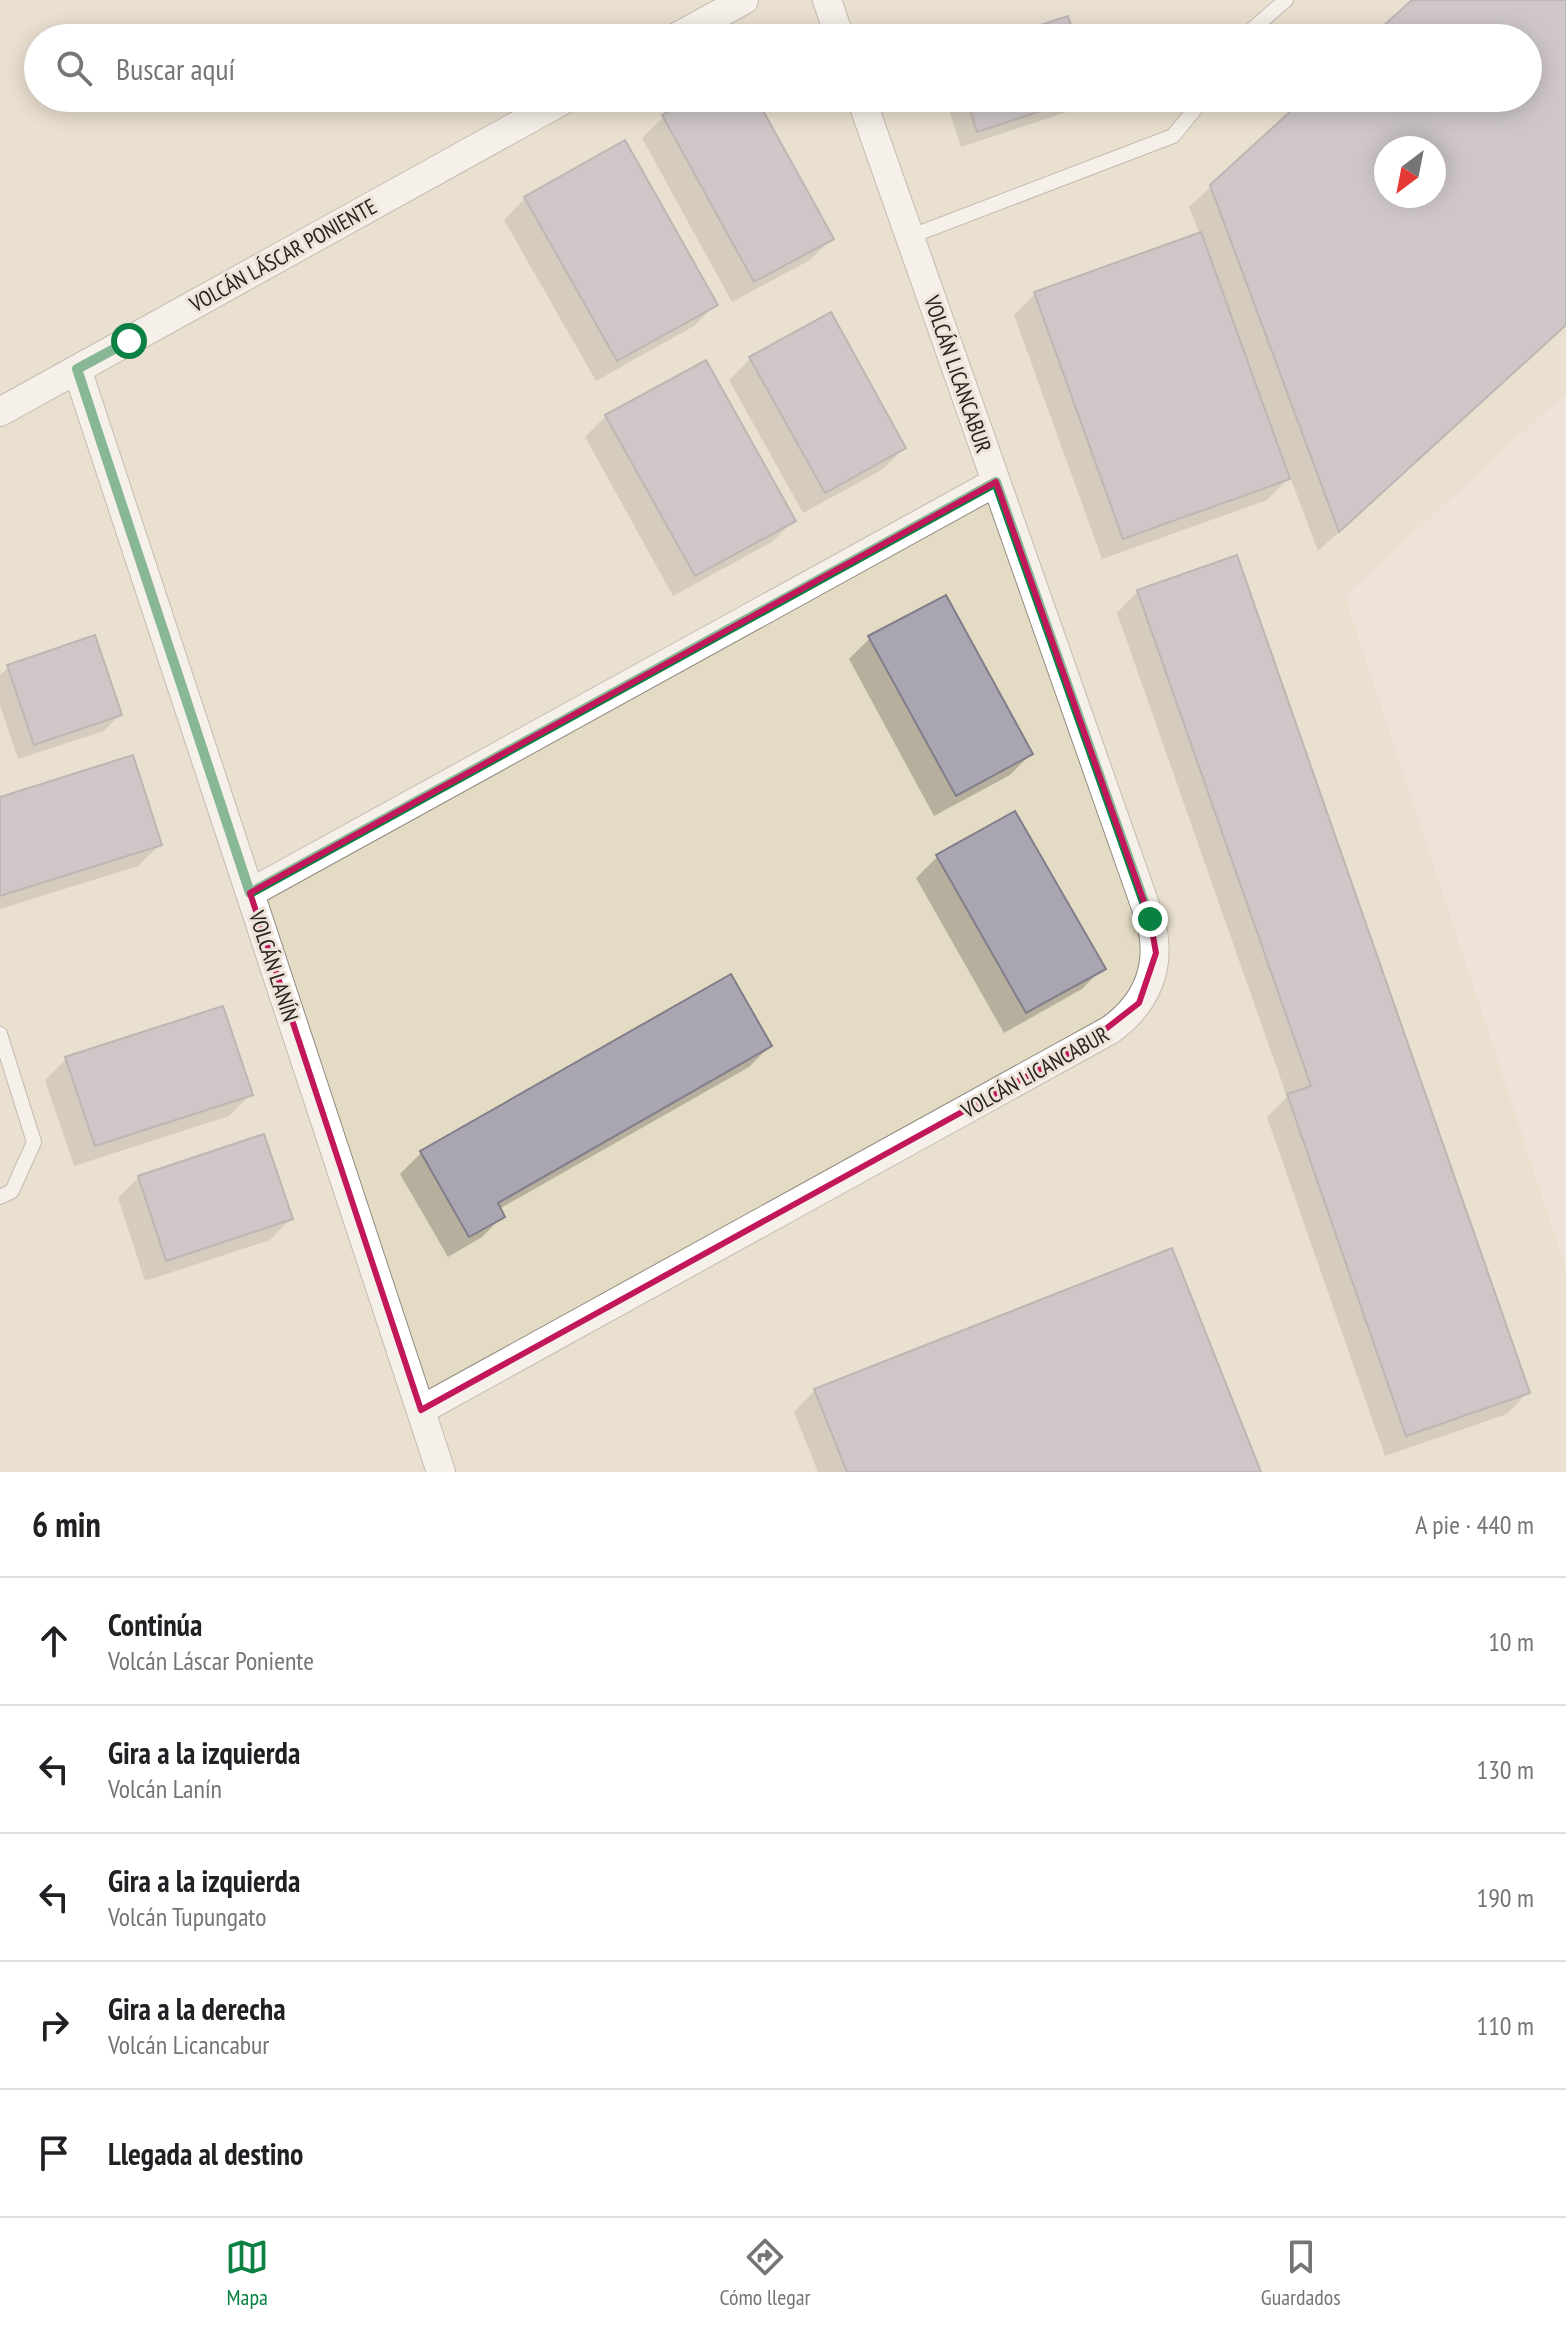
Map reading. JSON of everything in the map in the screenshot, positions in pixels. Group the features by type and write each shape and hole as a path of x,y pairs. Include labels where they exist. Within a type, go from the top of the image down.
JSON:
{"street":[{"path":"700,24 744,0"},
{"path":"827,0 835,24"},
{"name":"VOLCÁN LÁSCAR PONIENTE","path":"0,412 542,112"},
{"name":"VOLCÁN LICANCABUR","path":"421,1410 1089,1042 1126,1018 1139,1003 1153,970 1155,936 866,112"},
{"name":"VOLCÁN LANÍN","path":"77,369 441,1472"},
{"path":"250,893 996,482"}],"lane":[{"path":"1258,24 1286,0"},
{"path":"909,237 1173,136 1193,112"},
{"path":"0,1034 34,1142 12,1191 0,1197"}],"highlighted area":[{"path":"996,482 1150,919 1156,953 1139,1003 1089,1042 421,1410 250,893"}],"shaded area":[{"path":"0,0 1566,0 1566,393 1345,596 1566,1268 1566,1472 0,1472"}],"building":[{"path":"1412,0 1566,0 1566,325 1339,532 1210,185 1290,112 1542,112 1542,24 1385,24"},
{"path":"1068,16 1071,24 1044,24"},
{"path":"668,112 764,112 834,239 754,282 662,115"},
{"path":"971,112 1038,112 977,132"},
{"path":"625,140 718,305 617,361 524,197"},
{"path":"1201,232 1290,479 1123,539 1034,292"},
{"path":"831,312 906,448 825,493 749,357"},
{"path":"706,360 796,521 695,576 605,415"},
{"path":"1237,555 1530,1393 1406,1436 1287,1094 1311,1086 1137,590"},
{"path":"946,595 1033,754 956,796 868,636"},
{"path":"95,635 122,715 34,745 7,665"},
{"path":"133,755 162,845 0,896 0,797"},
{"path":"1015,811 1106,969 1026,1013 936,855"},
{"path":"731,974 772,1046 498,1203 505,1217 469,1237 420,1151"},
{"path":"223,1006 253,1095 95,1146 65,1057"},
{"path":"264,1134 293,1219 166,1261 138,1176"},
{"path":"1172,1248 1261,1472 847,1472 814,1389"}],"route":[{"path":"129,341 77,369 250,893 996,482 1150,919"}]}
